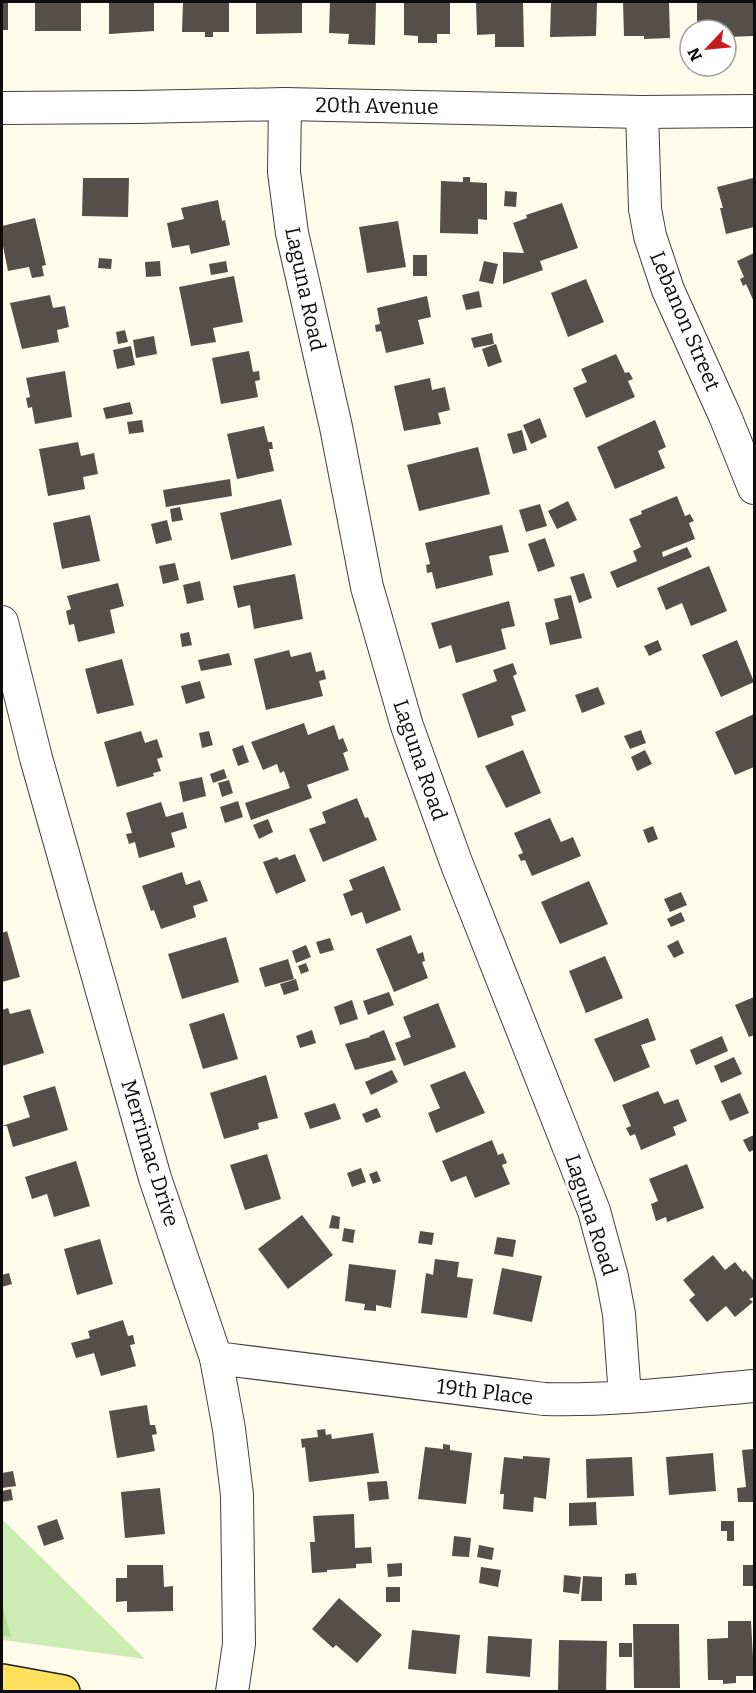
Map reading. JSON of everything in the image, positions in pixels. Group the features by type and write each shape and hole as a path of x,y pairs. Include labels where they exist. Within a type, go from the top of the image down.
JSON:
{"main road":[{"path":"2,1681 63,1692"}],"street":[{"name":"20th Avenue","path":"2,108 285,104 642,112 752,111"},
{"name":"Laguna Road","path":"285,104 284,172 292,233 336,427 367,587 406,726 456,862 594,1211 612,1277 619,1314 625,1397"},
{"name":"Lebanon Street","path":"642,112 645,209 652,244 668,290 725,416 754,488"},
{"name":"Merrimac Drive","path":"2,622 36,758 155,1178 216,1358 229,1429 237,1495 239,1644 232,1692"},
{"name":"19th Place","path":"216,1358 544,1399 578,1400 754,1386"}],"green space":[{"path":"2,1519 145,1659 2,1640"},
{"path":"2,1604 11,1637 2,1635"}],"building":[{"path":"2,2 8,2 8,30 2,30"},
{"path":"35,2 81,2 81,31 35,31"},
{"path":"109,2 154,2 154,31 109,34"},
{"path":"183,2 229,2 229,32 213,32 213,37 205,37 205,32 182,32"},
{"path":"256,2 302,2 302,33 256,34"},
{"path":"330,2 376,2 375,45 348,44 349,34 329,33"},
{"path":"404,2 450,2 450,34 437,34 437,43 418,43 418,36 404,35"},
{"path":"476,2 523,2 524,47 495,47 495,34 477,35"},
{"path":"551,2 597,2 596,36 550,37"},
{"path":"623,2 669,2 670,38 644,39 644,36 624,36"},
{"path":"697,2 754,2 754,36 738,37 738,18 697,18"},
{"path":"463,177 470,177 470,182 487,183 487,220 478,219 478,234 440,233 441,181 463,182"},
{"path":"83,178 129,178 128,217 82,216"},
{"path":"753,178 754,227 726,234 720,208 723,208 717,187"},
{"path":"505,191 517,192 516,207 504,206"},
{"path":"218,200 230,245 191,254 189,245 172,248 167,223 184,219 181,208"},
{"path":"562,203 578,248 540,261 543,270 503,284 503,252 524,253 513,223 527,218 526,215"},
{"path":"35,218 46,265 42,266 44,276 32,278 29,267 8,271 2,241 2,226"},
{"path":"398,221 406,267 367,273 359,227"},
{"path":"754,253 754,302 746,284 743,286 740,279 744,277 737,261"},
{"path":"413,255 427,255 427,276 413,276"},
{"path":"99,258 112,259 111,269 98,268"},
{"path":"160,261 161,276 146,277 145,262"},
{"path":"226,261 228,272 211,275 209,264"},
{"path":"484,261 498,264 493,284 479,281"},
{"path":"234,276 243,322 213,328 216,342 191,346 179,287"},
{"path":"586,279 604,322 568,337 551,293"},
{"path":"479,291 482,307 466,310 462,295"},
{"path":"50,295 53,308 65,306 69,327 57,330 59,342 22,349 10,303"},
{"path":"427,296 431,317 418,320 424,344 386,353 381,331 376,332 375,325 380,324 377,308"},
{"path":"125,330 128,342 118,344 116,332"},
{"path":"492,333 494,344 474,348 471,338"},
{"path":"154,336 157,354 136,358 133,340"},
{"path":"496,344 502,362 488,367 482,349"},
{"path":"131,346 135,365 117,369 113,350"},
{"path":"249,351 253,372 259,371 260,380 255,381 258,397 221,404 212,358"},
{"path":"616,354 625,373 629,372 633,379 628,381 635,397 586,418 573,388 587,382 581,369"},
{"path":"65,371 72,417 35,424 32,407 28,408 26,398 30,397 26,378"},
{"path":"430,378 432,390 445,387 450,410 438,413 441,424 404,431 394,386"},
{"path":"130,402 133,414 106,419 103,408"},
{"path":"540,418 547,437 531,444 523,425"},
{"path":"142,420 144,432 129,434 127,422"},
{"path":"655,420 666,447 658,451 665,468 615,489 597,447"},
{"path":"264,426 268,442 272,442 273,449 269,449 274,471 237,479 227,434"},
{"path":"522,430 527,450 513,454 507,434"},
{"path":"78,442 81,456 94,453 98,474 83,477 85,489 48,496 39,449"},
{"path":"478,447 490,494 419,511 407,465"},
{"path":"230,479 232,496 166,507 163,490"},
{"path":"677,496 685,516 690,514 694,521 689,523 695,539 662,552 663,557 687,547 692,557 617,588 610,572 637,561 633,551 641,547 629,519 642,514 641,511"},
{"path":"281,499 292,545 231,560 220,513"},
{"path":"568,501 577,520 557,529 548,511"},
{"path":"540,504 547,526 526,532 519,510"},
{"path":"180,507 183,520 172,522 170,509"},
{"path":"90,515 100,561 62,569 53,523"},
{"path":"167,520 172,540 156,544 151,524"},
{"path":"502,525 509,552 489,556 493,575 436,589 432,572 427,573 426,565 430,564 425,543"},
{"path":"545,538 555,566 538,572 528,544"},
{"path":"175,563 179,580 163,584 159,566"},
{"path":"709,566 727,611 691,626 682,603 666,610 657,588"},
{"path":"584,573 592,598 579,603 570,577"},
{"path":"295,574 303,619 254,629 250,605 238,608 233,586"},
{"path":"200,581 204,600 187,604 183,585"},
{"path":"118,583 124,606 110,610 115,633 78,642 74,624 69,625 66,611 71,609 67,596"},
{"path":"571,595 582,638 550,645 545,623 559,619 554,599"},
{"path":"509,601 515,626 501,629 506,649 456,663 451,645 439,649 431,623"},
{"path":"189,632 192,645 182,647 180,634"},
{"path":"658,640 662,650 649,656 644,646"},
{"path":"737,640 754,682 721,697 702,655"},
{"path":"289,650 291,657 311,652 316,672 324,670 326,679 319,681 323,696 266,710 254,659"},
{"path":"229,653 232,665 201,671 198,660"},
{"path":"122,659 134,705 97,714 85,669"},
{"path":"513,663 517,674 513,676 526,711 511,716 514,725 478,738 462,694 497,681 493,670"},
{"path":"200,681 205,698 186,704 181,686"},
{"path":"598,687 605,704 582,713 575,695"},
{"path":"754,714 754,767 735,775 715,732"},
{"path":"304,723 308,735 334,725 339,740 343,738 348,751 343,753 349,770 307,785 312,798 251,820 245,803 290,788 284,771 280,773 277,764 263,770 251,742"},
{"path":"641,730 646,743 630,749 624,736"},
{"path":"141,731 145,743 157,739 163,757 157,759 161,771 153,773 154,776 117,787 104,742"},
{"path":"209,731 213,745 202,748 199,733"},
{"path":"243,745 249,762 238,766 232,749"},
{"path":"523,750 541,793 506,808 485,766"},
{"path":"645,750 652,764 637,771 631,757"},
{"path":"224,769 227,778 213,783 210,774"},
{"path":"202,777 206,796 183,802 179,782"},
{"path":"229,780 233,793 222,797 218,783"},
{"path":"357,798 377,840 323,862 309,829 326,823 322,812"},
{"path":"238,801 243,817 225,823 220,807"},
{"path":"161,802 166,817 183,812 187,828 171,833 175,847 139,858 135,842 129,844 126,834 132,833 126,813"},
{"path":"550,818 561,842 573,837 581,856 532,876 525,860 521,861 518,855 523,853 514,833"},
{"path":"268,819 273,832 259,839 253,825"},
{"path":"653,826 658,839 648,843 643,830"},
{"path":"295,854 306,881 276,894 263,862 277,857 279,860"},
{"path":"384,866 401,910 366,924 362,912 351,916 343,894 353,890 349,880"},
{"path":"182,872 186,885 200,880 208,901 193,906 196,917 161,929 154,910 151,911 142,886"},
{"path":"589,881 608,924 560,944 541,902"},
{"path":"681,892 687,905 670,912 664,899"},
{"path":"681,912 685,921 671,927 667,919"},
{"path":"7,931 20,977 2,982 2,933"},
{"path":"411,935 418,954 423,952 425,961 422,962 428,978 394,992 376,949"},
{"path":"226,937 239,982 182,999 168,954"},
{"path":"330,938 334,950 320,954 316,942"},
{"path":"678,940 684,953 674,958 667,946"},
{"path":"306,945 311,957 296,963 292,951"},
{"path":"605,956 623,998 586,1013 569,971"},
{"path":"288,959 294,979 265,987 259,968"},
{"path":"306,963 309,971 301,974 298,966"},
{"path":"296,979 299,990 284,995 280,984"},
{"path":"389,992 394,1005 368,1015 363,1001"},
{"path":"754,997 754,1035 749,1037 735,1005"},
{"path":"352,1000 358,1019 340,1025 334,1007"},
{"path":"438,1003 456,1047 404,1066 395,1043 411,1037 403,1017"},
{"path":"8,1008 10,1014 30,1009 44,1053 2,1066 2,1010"},
{"path":"224,1013 238,1059 203,1069 189,1024"},
{"path":"648,1018 656,1040 641,1045 650,1067 614,1082 594,1039"},
{"path":"312,1030 316,1043 300,1048 296,1036"},
{"path":"384,1030 396,1060 355,1070 345,1044 370,1037"},
{"path":"722,1036 728,1051 696,1065 690,1050"},
{"path":"734,1057 742,1074 721,1083 714,1066"},
{"path":"392,1070 398,1082 371,1095 365,1082"},
{"path":"465,1071 485,1113 436,1133 428,1113 440,1108 430,1085"},
{"path":"266,1075 278,1118 258,1123 259,1129 224,1139 210,1093"},
{"path":"55,1086 68,1130 13,1147 7,1126 2,1126 30,1117 23,1096"},
{"path":"658,1091 664,1104 678,1099 687,1121 673,1127 676,1135 641,1150 635,1134 630,1136 626,1128 631,1126 622,1105"},
{"path":"740,1093 749,1113 730,1121 721,1101"},
{"path":"335,1103 341,1119 310,1129 304,1113"},
{"path":"377,1108 381,1117 366,1123 362,1114"},
{"path":"754,1135 754,1150 749,1152 743,1140"},
{"path":"492,1140 498,1155 503,1153 507,1163 502,1165 510,1184 475,1198 466,1176 451,1182 442,1161"},
{"path":"267,1154 281,1199 245,1210 230,1165"},
{"path":"76,1161 90,1206 54,1217 47,1194 32,1199 25,1177"},
{"path":"687,1164 704,1208 667,1222 666,1217 656,1221 651,1204 658,1201 649,1179"},
{"path":"361,1168 366,1182 352,1187 347,1173"},
{"path":"377,1171 381,1181 373,1184 369,1174"},
{"path":"302,1215 333,1255 288,1289 258,1249"},
{"path":"332,1215 340,1217 339,1229 329,1228"},
{"path":"344,1228 355,1230 353,1243 342,1241"},
{"path":"420,1231 434,1233 432,1245 418,1243"},
{"path":"497,1237 516,1240 513,1257 494,1254"},
{"path":"100,1239 113,1284 77,1295 64,1249"},
{"path":"713,1255 725,1270 735,1262 743,1272 745,1270 754,1281 754,1297 749,1299 753,1302 735,1317 726,1306 707,1322 689,1300 695,1295 683,1280"},
{"path":"435,1259 459,1262 457,1277 473,1279 467,1318 421,1313 426,1273 433,1275"},
{"path":"349,1264 396,1270 391,1308 376,1305 376,1311 364,1310 365,1304 345,1301"},
{"path":"502,1268 542,1276 532,1322 493,1314"},
{"path":"9,1273 12,1284 2,1287 2,1275"},
{"path":"123,1320 128,1336 133,1335 135,1344 130,1345 136,1366 101,1376 94,1353 76,1358 71,1343 90,1338 88,1331"},
{"path":"147,1405 150,1425 155,1425 157,1434 152,1435 155,1451 117,1458 109,1411"},
{"path":"325,1429 326,1435 331,1434 332,1439 373,1433 379,1473 309,1482 305,1447 302,1448 301,1439 318,1437 317,1430"},
{"path":"443,1444 450,1445 450,1450 472,1453 466,1504 418,1499 425,1447 443,1449"},
{"path":"754,1449 754,1502 738,1502 737,1488 746,1487 742,1450"},
{"path":"713,1453 716,1491 669,1495 666,1457"},
{"path":"523,1456 550,1458 546,1499 534,1497 533,1512 503,1509 504,1494 500,1494 504,1457 523,1459"},
{"path":"632,1457 634,1496 587,1498 586,1459"},
{"path":"13,1471 16,1486 2,1488 2,1473"},
{"path":"387,1481 389,1499 369,1501 367,1482"},
{"path":"160,1488 165,1534 125,1538 121,1492"},
{"path":"11,1489 13,1500 2,1502 2,1491"},
{"path":"596,1502 597,1525 569,1526 569,1503"},
{"path":"354,1514 355,1548 371,1547 372,1563 356,1564 356,1568 312,1573 310,1542 315,1542 313,1516"},
{"path":"57,1519 64,1539 44,1546 37,1526"},
{"path":"721,1521 734,1521 734,1541 727,1541 727,1531 721,1531"},
{"path":"454,1536 471,1538 469,1557 452,1556"},
{"path":"479,1545 494,1548 492,1560 477,1557"},
{"path":"402,1563 402,1576 388,1577 387,1564"},
{"path":"127,1565 163,1565 164,1587 173,1586 173,1611 127,1612 127,1601 116,1602 116,1578 127,1578"},
{"path":"743,1565 754,1565 754,1586 743,1586"},
{"path":"481,1567 501,1570 498,1587 479,1583"},
{"path":"636,1573 637,1585 625,1585 625,1574"},
{"path":"564,1575 581,1577 579,1594 563,1592"},
{"path":"583,1576 602,1577 602,1601 581,1601"},
{"path":"386,1587 400,1587 400,1602 386,1602"},
{"path":"339,1598 382,1635 357,1663 336,1645 333,1648 312,1629"},
{"path":"728,1621 751,1621 754,1676 736,1676 736,1683 723,1684 723,1680 708,1680 707,1639 728,1638"},
{"path":"633,1624 679,1624 680,1688 634,1688"},
{"path":"412,1630 460,1635 456,1674 408,1669"},
{"path":"488,1636 532,1639 530,1677 486,1673"},
{"path":"559,1640 607,1641 606,1692 558,1690"},
{"path":"619,1643 632,1643 632,1657 619,1657"}]}
